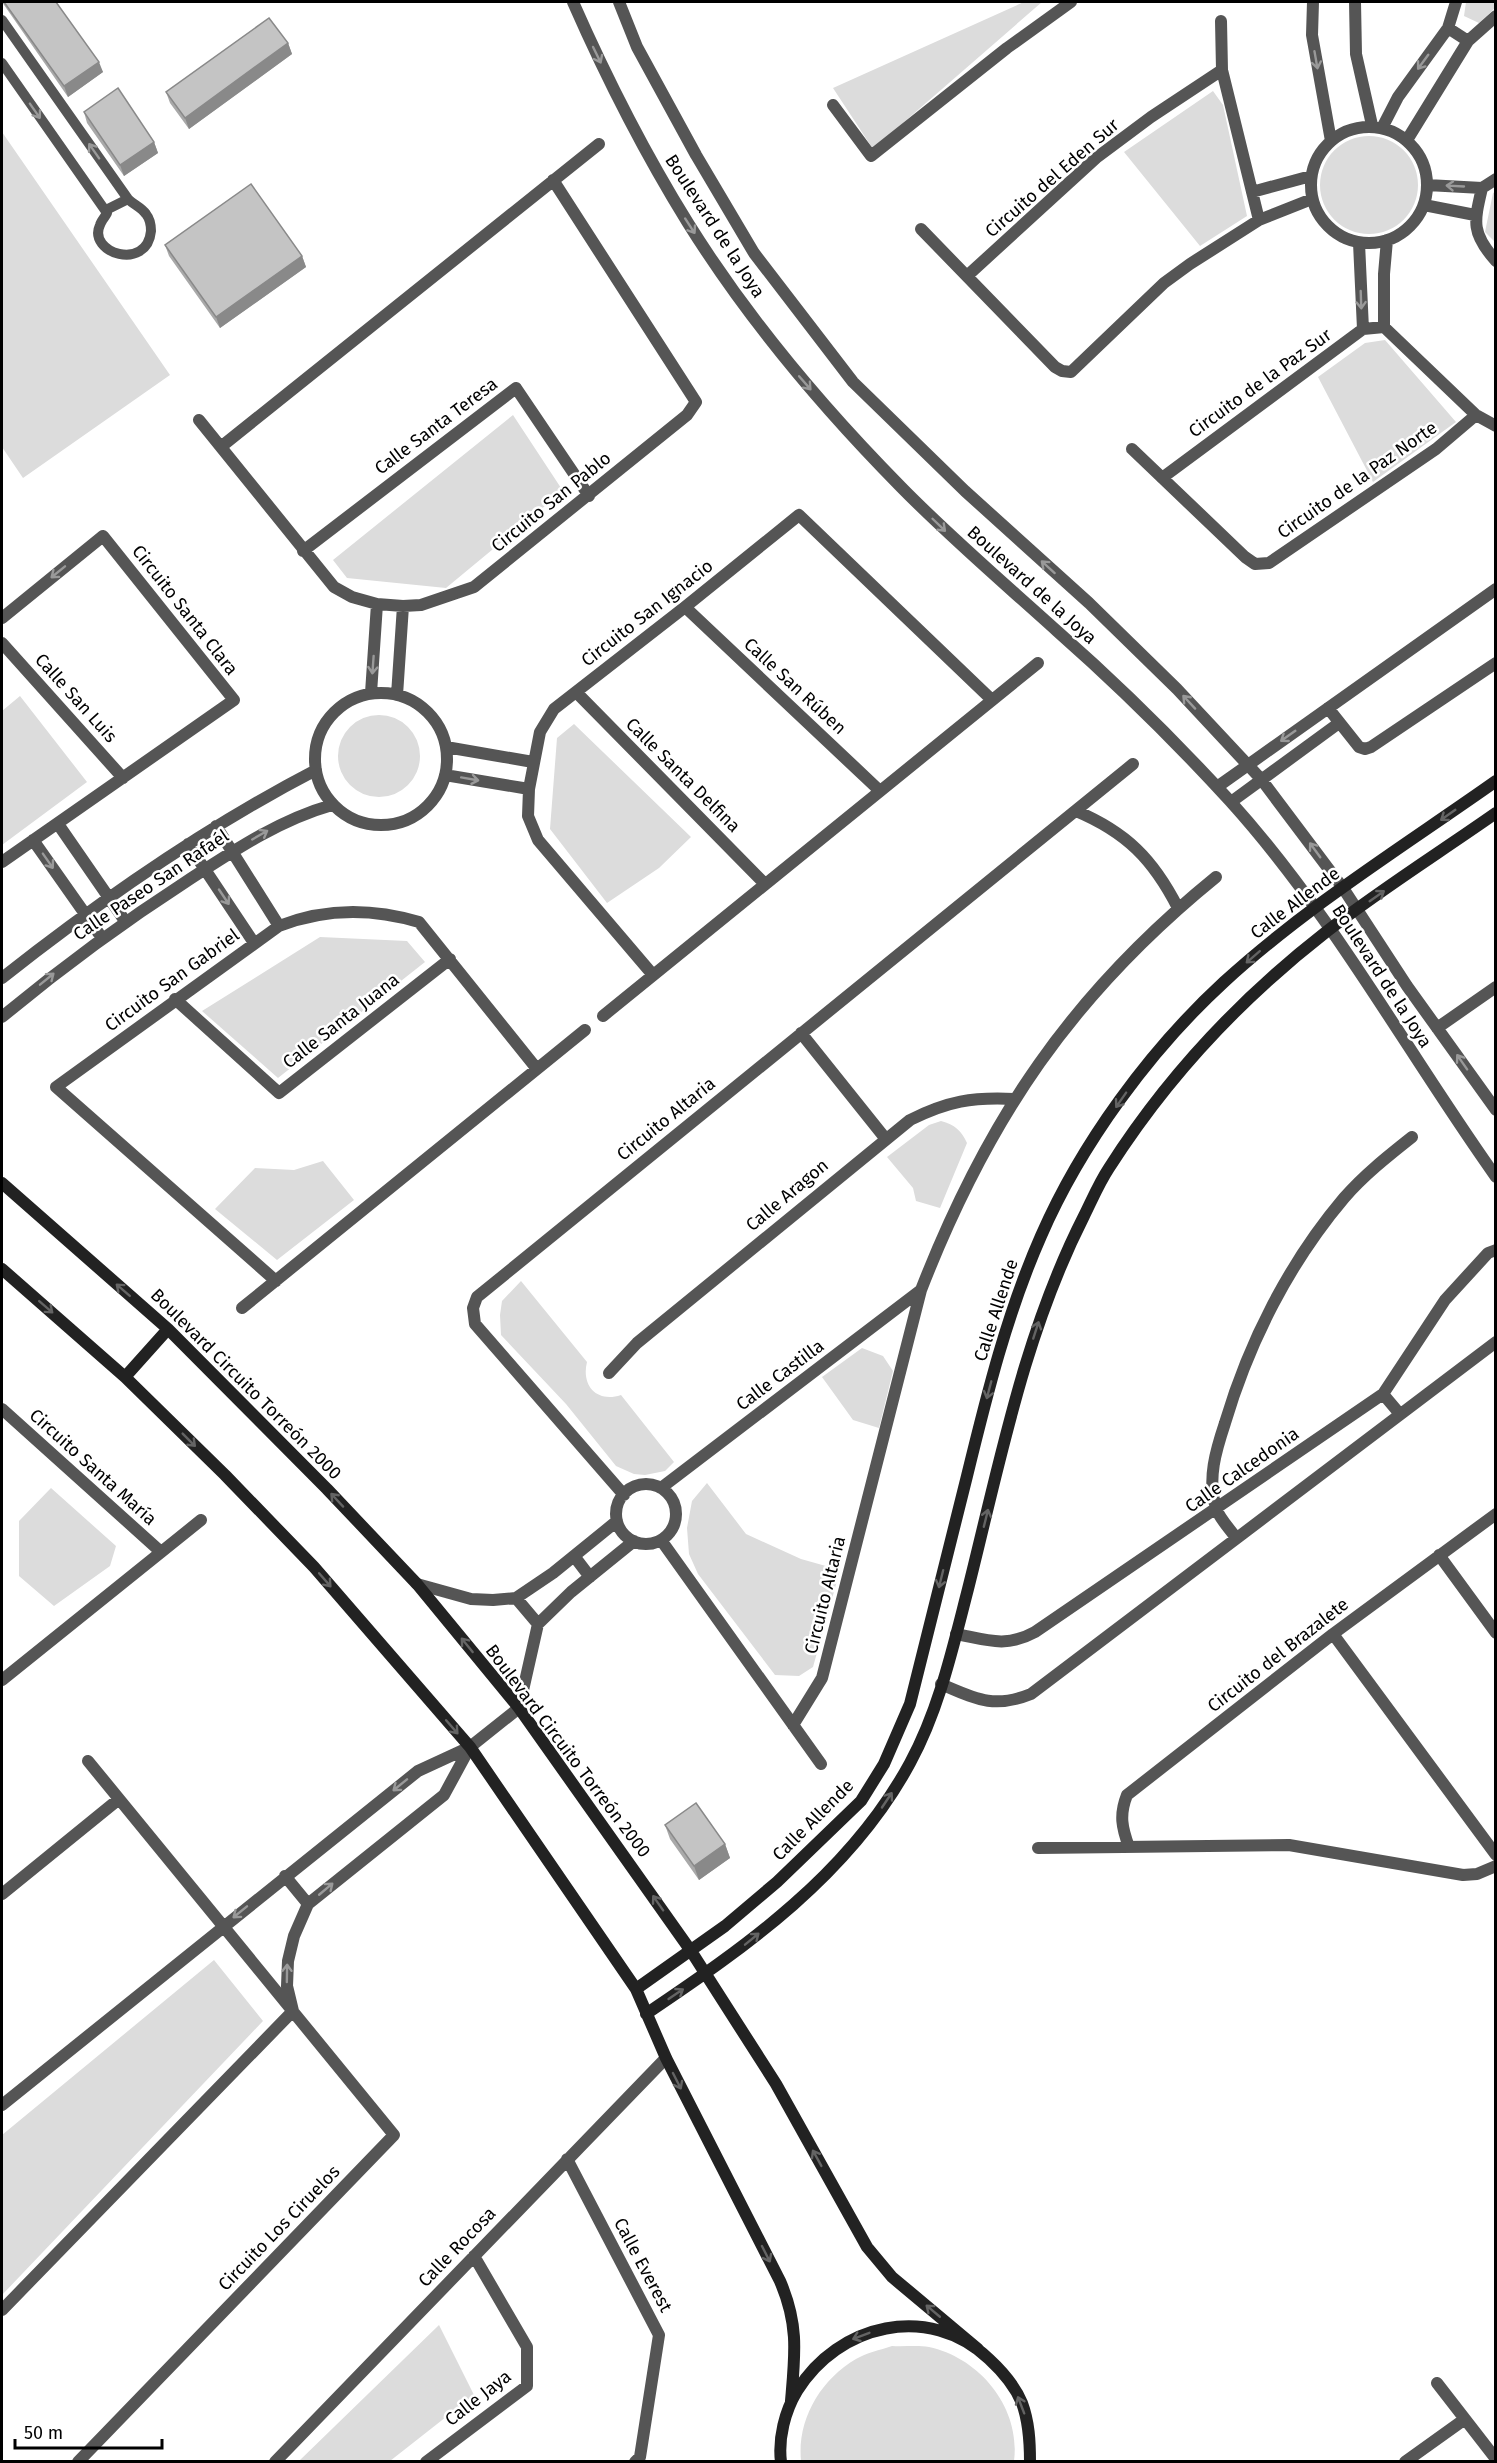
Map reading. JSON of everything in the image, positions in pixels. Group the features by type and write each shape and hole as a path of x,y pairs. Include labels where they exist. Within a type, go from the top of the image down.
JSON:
{"main road":[{"name":"Calle Allende","path":"636,1989 691,1951 777,1882 861,1801 884,1764 910,1704 1009,1317 1041,1234 1084,1153 1133,1083 1179,1029 1222,984 1272,940 1496,781"},
{"path":"646,2014 749,1942 807,1894 853,1847 888,1800 910,1764 925,1734 956,1634 1019,1380 1041,1312 1068,1247 1107,1171 1153,1106 1197,1050 1246,999 1329,929 1496,813"},
{"name":"Boulevard Circuito Torreón 2000","path":"2,1183 168,1329 327,1489 417,1584 519,1708 691,1951 776,2084 867,2247 892,2277 978,2349"},
{"path":"2,1269 125,1377 225,1475 314,1567 470,1747 636,1989 666,2058 789,2302 795,2329 791,2401"},
{"path":"125,1377 168,1329"},
{"path":"781,2462 782,2428 791,2401 807,2374 830,2352 858,2336 888,2327 920,2327 951,2334 978,2349 1004,2372 1022,2402 1030,2435 1030,2462"}],"street":[{"name":"Boulevard de la Joya","path":"573,2 620,103 689,225 765,333 804,381 899,485 979,564 1059,632 1217,787 1267,843 1316,908 1496,1178"},
{"name":"Boulevard de la Joya","path":"618,2 637,47 748,244 853,382 965,491 1089,603 1177,689 1261,779 1343,888 1437,1028 1496,1110"},
{"path":"833,105 871,156 1006,48 1071,2"},
{"path":"1312,2 1312,35 1330,141"},
{"path":"1355,2 1356,54 1377,126"},
{"path":"1377,126 1448,27 1456,2"},
{"path":"1407,140 1468,41 1496,16"},
{"path":"1221,21 1222,70 1259,220"},
{"path":"1448,27 1468,41"},
{"name":"Circuito del Eden Sur","path":"967,276 1096,158 1151,117 1222,70"},
{"path":"1377,126 1407,140 1421,158 1426,168 1427,185 1424,205 1415,221 1407,229 1388,240 1359,243 1334,232 1324,223 1312,200 1311,176 1315,163 1330,141 1342,133 1377,126"},
{"path":"222,446 599,144"},
{"path":"1252,192 1311,176"},
{"path":"1427,185 1482,188 1496,179"},
{"name":"Circuito San Pablo","path":"199,420 334,587 352,597 377,604 403,606 430,603 474,587 687,415 696,402 554,180"},
{"path":"1482,188 1475,215 1475,228 1478,239 1496,261"},
{"path":"921,229 1055,367 1071,372 1164,283 1259,220 1312,200"},
{"path":"1424,205 1475,215"},
{"path":"1388,240 1384,274 1384,327 1476,415 1496,426"},
{"path":"1359,243 1363,329 1384,327"},
{"name":"Circuito de la Paz Sur","path":"1162,478 1363,329"},
{"name":"Calle Santa Teresa","path":"303,551 516,388 589,496"},
{"name":"Circuito de la Paz Norte","path":"1162,478 1254,564 1269,563 1436,449 1476,415"},
{"path":"1132,449 1162,478"},
{"name":"Circuito San Ignacio","path":"653,975 538,840 528,816 529,789 540,732 554,709 685,608 799,515 992,700"},
{"name":"Circuito Santa Clara","path":"2,618 103,536 234,700 2,862"},
{"path":"1217,787 1496,589"},
{"path":"370,693 377,604"},
{"path":"398,695 403,606"},
{"name":"Calle San Rúben","path":"685,608 880,791"},
{"name":"Calle San Luis","path":"2,643 123,778"},
{"path":"603,1016 1038,663"},
{"path":"1328,708 1359,747 1365,749 1496,663"},
{"name":"Calle Santa Delfina","path":"576,692 765,884"},
{"path":"370,693 398,695 410,699 430,714 443,735 446,747 445,775 433,800 411,818 383,825 362,822 343,814 332,805 321,788 314,754 323,726 343,704 370,693"},
{"path":"1231,802 1339,723"},
{"path":"446,747 533,762"},
{"name":"Circuito Altaria","path":"624,1495 475,1324 473,1308 477,1297 1133,764"},
{"name":"Calle Paseo San Rafaél","path":"2,978 85,913 188,843 316,770"},
{"path":"445,775 529,789"},
{"name":"Calle Paseo San Rafaél","path":"2,1017 125,921 205,869 286,820 332,805"},
{"path":"1076,811 1102,822 1126,838 1165,882 1178,908"},
{"path":"58,824 125,921"},
{"path":"216,826 279,926"},
{"path":"33,840 102,938"},
{"path":"188,843 254,943"},
{"name":"Circuito Altaria","path":"793,1725 822,1678 921,1290 945,1229 973,1170 1014,1099 1074,1015 1136,947 1216,877"},
{"name":"Circuito San Gabriel","path":"276,1281 56,1087 279,926 321,914 366,912 392,914 419,922 537,1069"},
{"name":"Calle Santa Juana","path":"175,999 279,1093 450,958"},
{"path":"1437,1028 1496,987"},
{"path":"242,1308 585,1030"},
{"path":"801,1033 885,1138"},
{"name":"Calle Aragon","path":"609,1373 637,1343 885,1138 910,1120 936,1107 978,1097 1014,1099"},
{"path":"1236,1538 1216,1510 1213,1491 1215,1455 1234,1392 1264,1321 1298,1261 1344,1198 1379,1163 1412,1137"},
{"name":"Calle Calcedonia","path":"956,1634 992,1642 1007,1643 1022,1639 1216,1510 1383,1394 1444,1300 1488,1253 1496,1250"},
{"name":"Calle Castilla","path":"661,1488 921,1290"},
{"path":"941,1684 989,1702 1017,1700 1031,1694 1399,1413 1496,1342"},
{"path":"1383,1394 1399,1413"},
{"name":"Circuito Santa María","path":"2,1409 161,1552"},
{"path":"641,1485 661,1488 669,1494 676,1513 669,1533 661,1540 648,1544 634,1541 620,1529 617,1521 618,1502 624,1495 641,1485"},
{"name":"Circuito del Brazalete","path":"1129,1847 1121,1822 1122,1808 1127,1796 1333,1634 1496,1514"},
{"name":"Circuito Santa María","path":"2,1680 201,1520"},
{"path":"417,1584 471,1599 516,1598 617,1521"},
{"path":"661,1540 821,1764"},
{"path":"2,2105 418,1771 470,1747 519,1708 538,1624 590,1576 634,1541"},
{"path":"1439,1555 1496,1634"},
{"path":"574,1556 590,1576"},
{"path":"516,1598 538,1624"},
{"path":"1333,1634 1496,1854"},
{"path":"2,2310 292,2010 287,1986 288,1960 294,1936 308,1904 444,1795 470,1747"},
{"name":"Circuito Los Ciruelos","path":"78,2462 394,2134 88,1761"},
{"path":"2,1894 119,1799"},
{"path":"1038,1848 1289,1845 1463,1875 1477,1874 1496,1866"},
{"path":"285,1876 308,1904"},
{"name":"Calle Rocosa","path":"275,2462 666,2058"},
{"name":"Calle Everest","path":"567,2159 659,2335 640,2457 635,2462"},
{"name":"Calle Jaya","path":"426,2462 527,2386 527,2347 474,2256"},
{"path":"1437,2383 1496,2460"},
{"path":"1406,2462 1464,2419"}],"lane":[{"path":"2,20 128,199 141,208 151,225 151,235 147,244 140,251 131,255 121,255 111,252 104,245 99,237 98,227 107,213 106,210 128,199"},
{"path":"2,63 107,213"}],"shaded area":[{"path":"1024,2 1042,2 873,149 833,88"},
{"path":"1466,2 1495,2 1495,8 1479,23 1464,16"},
{"path":"1213,91 1223,105 1247,216 1200,246 1124,152"},
{"path":"2,132 170,375 23,478 2,447"},
{"path":"1369,136 1379,137 1396,144 1410,158 1417,175 1417,195 1410,212 1396,226 1379,233 1369,234 1359,233 1342,226 1328,212 1321,195 1320,185 1321,175 1328,158 1342,144 1359,137"},
{"path":"1495,192 1495,242 1485,232"},
{"path":"1385,340 1456,422 1373,482 1318,377 1365,343"},
{"path":"513,415 563,491 446,588 347,578 333,560"},
{"path":"20,696 87,782 2,845 2,711"},
{"path":"379,715 395,718 408,727 417,740 420,756 417,772 408,785 395,794 379,797 363,794 350,785 341,772 338,756 341,740 350,727 363,718"},
{"path":"574,724 691,837 659,868 607,903 550,829 557,738"},
{"path":"320,937 407,941 425,962 278,1078 202,1011"},
{"path":"941,1121 957,1129 967,1143 940,1208 916,1201 913,1188 887,1157 929,1125"},
{"path":"323,1161 354,1200 277,1260 215,1209 255,1168 294,1170"},
{"path":"521,1281 587,1362 586,1378 593,1390 605,1397 621,1395 674,1462 665,1471 645,1475 634,1474 616,1466 566,1404 501,1335 502,1301"},
{"path":"862,1348 883,1356 893,1371 879,1428 853,1420 822,1377"},
{"path":"707,1483 746,1534 801,1559 840,1570 813,1667 799,1676 775,1675 698,1574 689,1554 687,1528 692,1501"},
{"path":"51,1488 116,1546 110,1566 54,1606 19,1576 19,1521"},
{"path":"214,1960 263,2021 2,2295 2,2135"},
{"path":"439,2325 474,2395 390,2461 299,2461"},
{"path":"892,2346 924,2346 948,2353 965,2362 980,2374 1004,2405 1011,2422 1014,2461 801,2461 803,2431 807,2416 822,2390 832,2378 856,2359"}],"building":[{"path":"4,2 56,2 99,62 64,86"},
{"path":"269,18 288,43 185,118 166,92"},
{"path":"118,88 154,142 120,165 84,112"},
{"path":"251,184 302,256 216,317 165,245"},
{"path":"696,1803 725,1844 694,1866 665,1825"}]}
